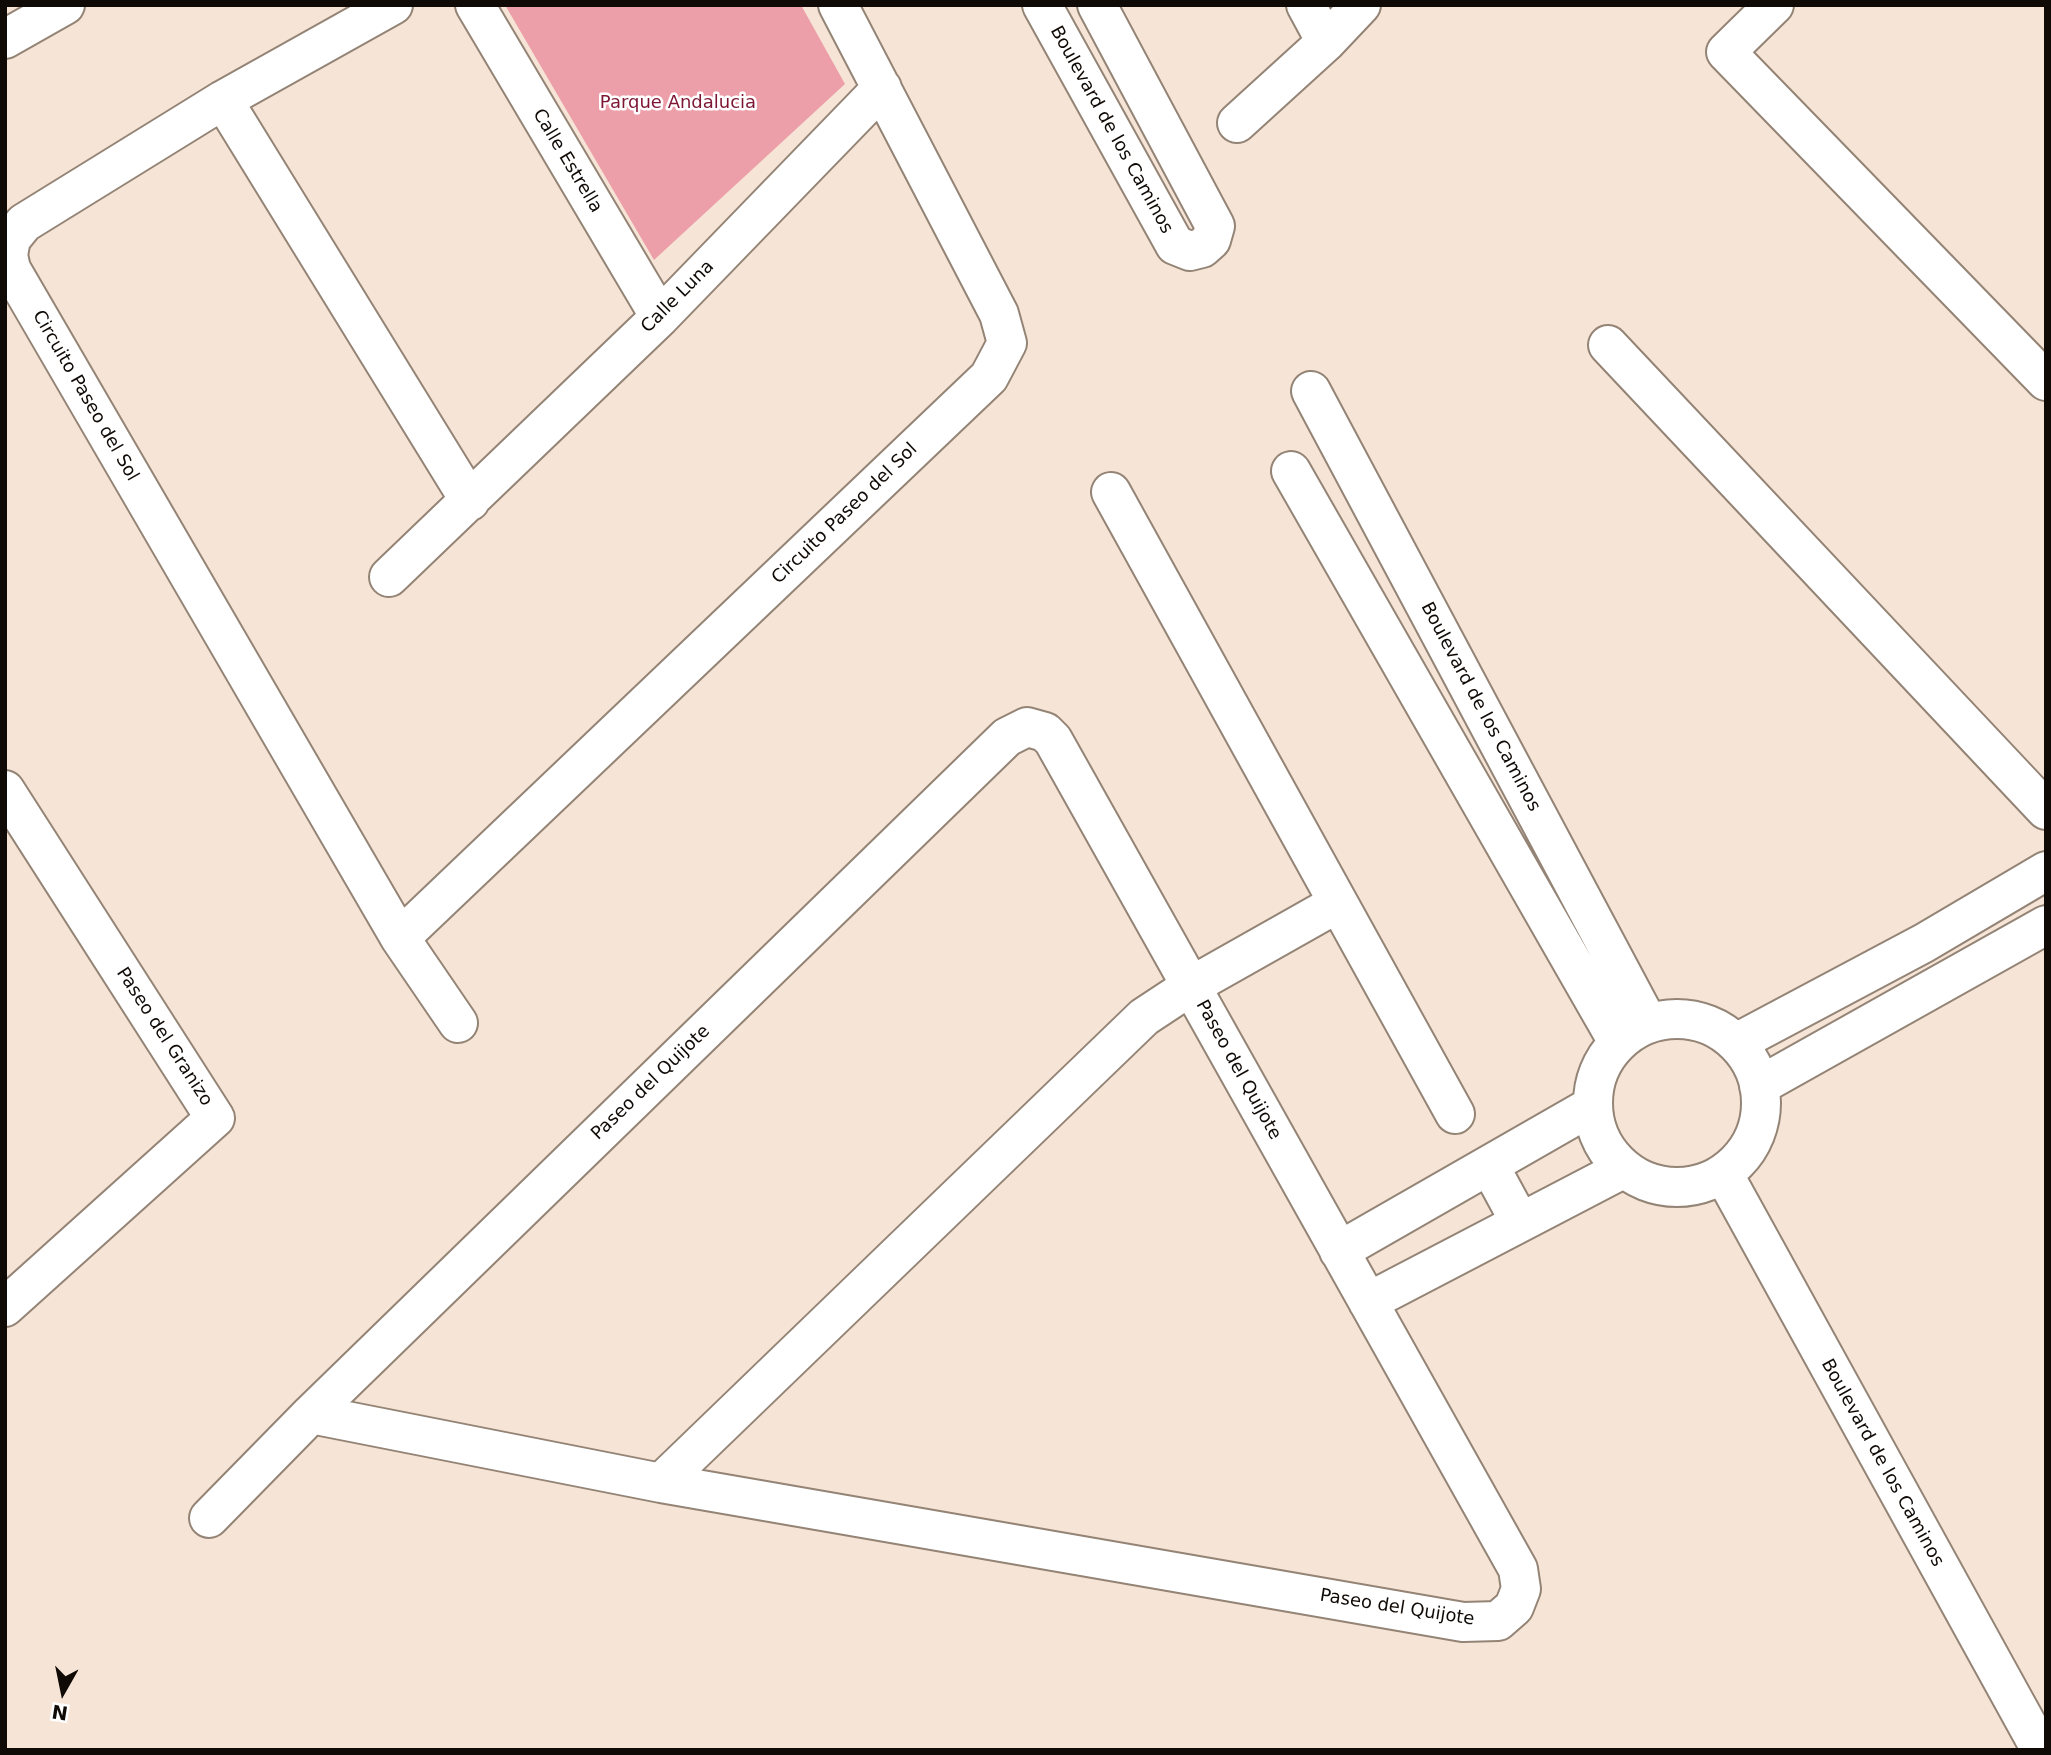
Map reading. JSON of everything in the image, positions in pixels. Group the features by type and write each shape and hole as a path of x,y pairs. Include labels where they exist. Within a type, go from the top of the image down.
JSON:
{"street":[{"path":"5,38 65,5"},
{"name":"Circuito Paseo del Sol","path":"393,5 223,100 24,223 11,239 8,255 11,269 400,938 458,1023"},
{"name":"Calle Estrella","path":"475,5 660,317"},
{"name":"Circuito Paseo del Sol","path":"400,938 989,377 1007,343 999,314 838,5"},
{"name":"Boulevard de los Caminos","path":"1042,5 1175,245 1190,251 1202,248 1211,240 1215,226 1097,5"},
{"path":"1306,5 1326,42"},
{"path":"1237,123 1326,42 1361,5"},
{"path":"1774,5 1726,52 2046,381"},
{"name":"Calle Luna","path":"390,577 660,317 882,88"},
{"path":"223,100 470,501"},
{"path":"1608,345 2046,810"},
{"name":"Boulevard de los Caminos","path":"1311,391 1633,1032"},
{"path":"1292,471 1633,1032"},
{"path":"1111,492 1455,1114"},
{"name":"Paseo del Quijote","path":"1027,727 1045,732 1053,740 1518,1569 1521,1589 1514,1607 1498,1621 1463,1622 661,1483 311,1414 1007,737 1027,727"},
{"name":"Paseo del Granizo","path":"5,790 215,1118 5,1307"},
{"path":"1736,1043 1924,943 2046,871"},
{"name":"Paseo del Quijote","path":"661,1483 1144,1017 1191,986 1338,903"},
{"path":"1759,1086 2046,925"},
{"path":"1690,1019 1728,1034 1736,1043 1755,1066 1763,1106 1752,1146 1724,1175 1690,1188 1654,1185 1623,1169 1600,1141 1592,1106 1598,1071 1633,1032 1690,1019"},
{"path":"1339,1251 1592,1106"},
{"path":"1489,1165 1520,1222"},
{"path":"1368,1302 1623,1169"},
{"name":"Boulevard de los Caminos","path":"1724,1175 2041,1750"},
{"path":"209,1518 311,1414"}],"green space":[{"name":"Parque Andalucia","path":"505,5 801,5 845,84 654,260"}]}
